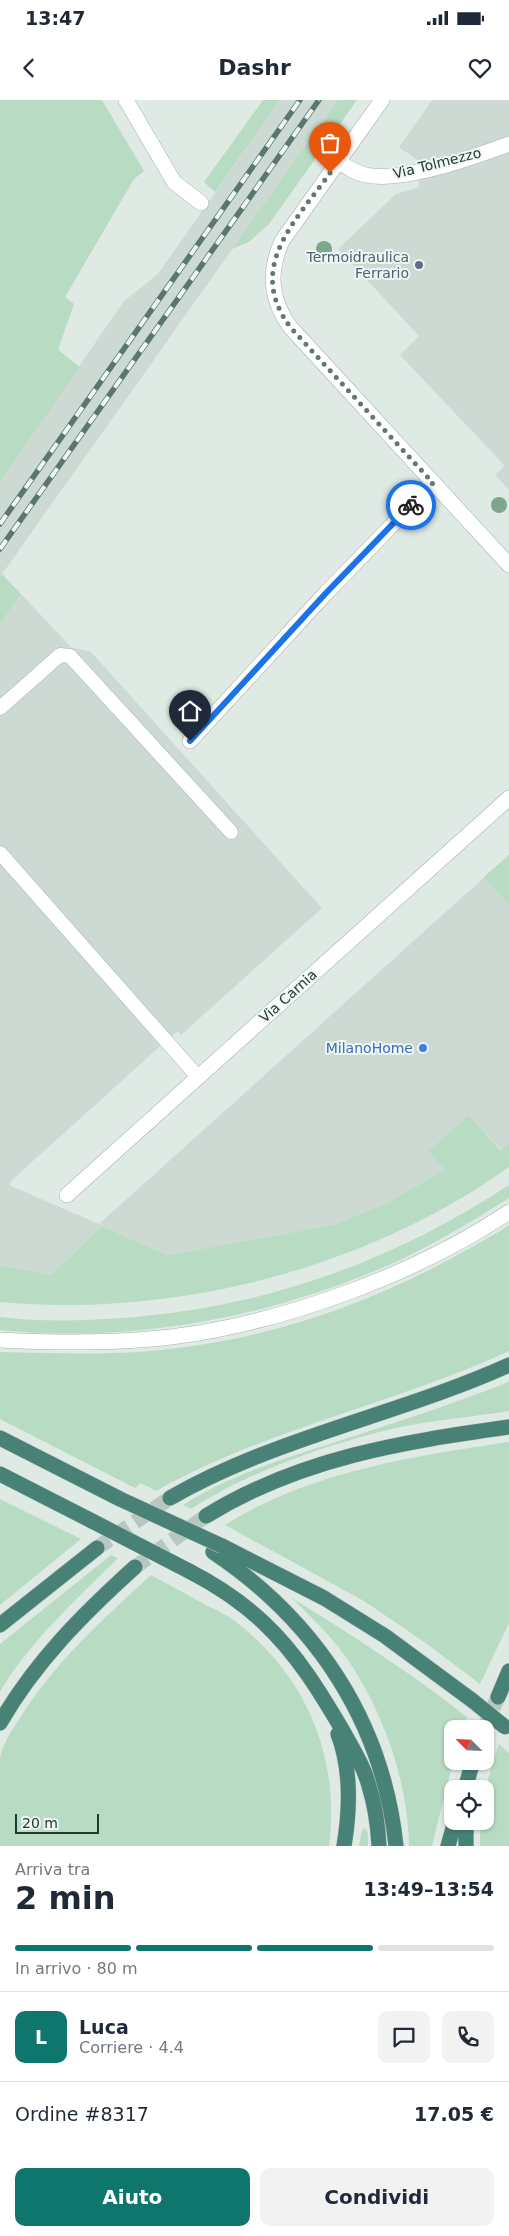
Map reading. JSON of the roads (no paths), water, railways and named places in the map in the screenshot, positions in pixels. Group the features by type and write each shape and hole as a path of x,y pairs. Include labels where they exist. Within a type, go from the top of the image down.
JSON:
{"highway":[{"path":"170,1498 202,1480 258,1455 431,1396 509,1365"},
{"path":"206,1516 257,1488 328,1462 397,1444 509,1427"},
{"path":"0,1438 218,1549 282,1575 332,1602 393,1641 507,1728"},
{"path":"0,1476 22,1485 189,1571 240,1602 264,1623 288,1648 327,1704 356,1755 369,1784 377,1822 379,1846"},
{"path":"0,1625 97,1548"},
{"path":"218,1549 270,1595 303,1630 352,1700 372,1743 393,1821 396,1846"},
{"path":"0,1723 17,1694 45,1657 77,1622 135,1567"},
{"path":"498,1697 509,1671"},
{"path":"327,1704 342,1743 348,1781 348,1825 344,1846"},
{"path":"448,1846 452,1830"},
{"path":"466,1830 466,1846"}],"street":[{"path":"126,100 174,182 201,203"},
{"path":"382,100 282,241 274,261 273,292 277,304 291,328 509,565"},
{"name":"Via Tolmezzo","path":"338,161 352,171 365,175 397,175 461,160 509,144"},
{"path":"190,741 326,593 433,483"},
{"name":"Via Carnia","path":"67,1195 509,798"},
{"path":"0,1340 108,1342 177,1336 233,1327 288,1312 352,1291 408,1267 454,1244 509,1212"}],"lane":[{"path":"0,708 60,655 70,656 231,832"},
{"path":"0,854 198,1077"}],"tunnel":[{"path":"97,1548 170,1498"},
{"path":"135,1567 206,1516"},
{"path":"488,1720 498,1697"}],"railway":[{"path":"0,524 300,100"},
{"path":"0,549 319,100"}],"place":[{"name":"Termoidraulica Ferrario","path":"419,265"},
{"name":"MilanoHome","path":"423,1048"}]}
